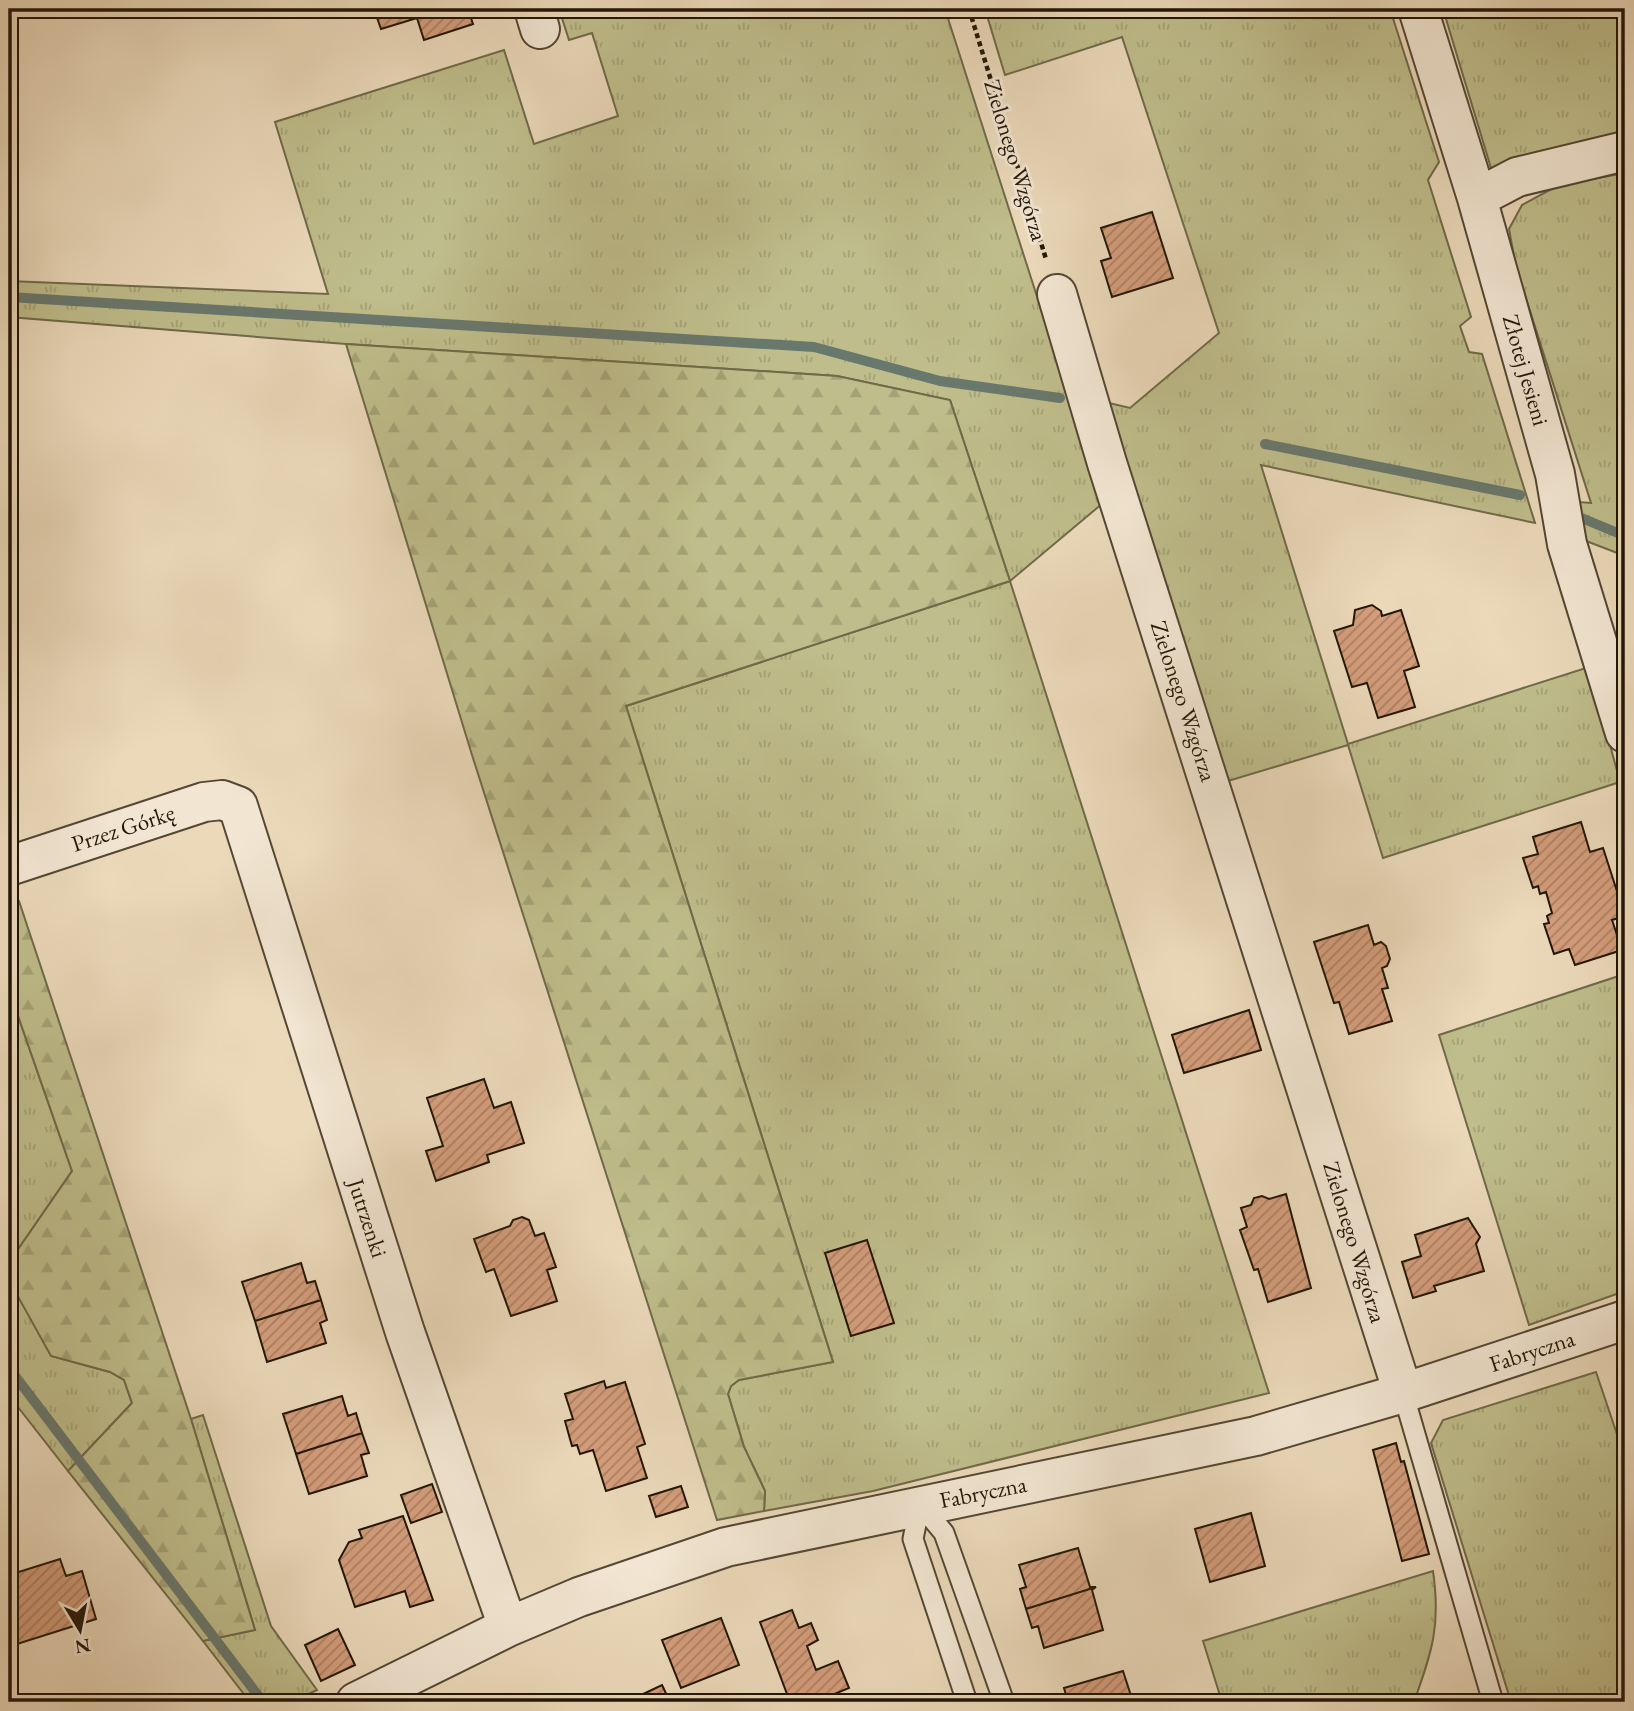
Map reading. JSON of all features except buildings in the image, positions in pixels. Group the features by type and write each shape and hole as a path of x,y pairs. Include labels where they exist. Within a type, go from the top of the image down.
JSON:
{"street":[{"name":"Złotej Jesieni","path":"1418,9 1478,198 1555,474 1567,544 1625,733"},
{"path":"1478,198 1517,177 1625,151"},
{"name":"Zielonego Wzgórza","path":"1057,294 1107,463 1403,1393"},
{"name":"Przez Górkę","path":"10,861 204,802 222,800 237,806"},
{"name":"Jutrzenki","path":"237,806 405,1332 508,1628"},
{"name":"Fabryczna","path":"356,1702 508,1628 579,1597 726,1547 920,1504 1256,1436 1403,1393 1625,1320"}],"lane":[{"path":"1403,1393 1493,1702"},
{"path":"920,1504 912,1539 967,1702"},
{"path":"920,1504 944,1533 1004,1702"}],"path":[{"name":"Zielonego Wzgórza","path":"969,9 1057,294"}],"green space":[{"path":"559,9 945,9 1103,503 1010,581 950,400 837,376 346,344 9,317 9,281 328,294 275,122 504,50 534,144 618,116 592,33 569,40"},
{"path":"985,9 1390,9 1439,162 1428,180 1471,317 1460,326 1469,352 1482,354 1535,523 1261,465 1348,744 1589,667 1620,782 1383,858 1348,745 1228,781 1109,424 1109,403 1130,408 1219,333 1122,37 1005,75"},
{"path":"1443,9 1619,9 1625,28 1625,134 1491,168"},
{"path":"1625,173 1625,556 1581,539 1579,502 1591,503 1516,267 1509,229 1522,205 1559,185"},
{"path":"346,344 837,376 950,400 1010,581 626,706 833,1362 739,1380 731,1386 728,1394 744,1447 765,1491 764,1511 717,1520 472,755"},
{"path":"1010,581 1269,1393 873,1491 764,1511 765,1491 744,1447 728,1394 731,1386 739,1380 833,1362 626,706"},
{"path":"9,893 19,901 191,1419 255,1630 203,1641 68,1471 132,1403 124,1380 110,1372 51,1356 11,1284 10,1261 72,1171 9,990"},
{"path":"1625,974 1625,1291 1529,1325 1439,1035"},
{"path":"9,990 72,1171 10,1261 51,1356 110,1372 124,1380 132,1403 68,1471 14,1402 9,1403"},
{"path":"1596,1372 1625,1458 1625,1702 1511,1702 1431,1443 1443,1420"},
{"path":"203,1415 271,1626 317,1690 291,1702 250,1702 203,1641 255,1630 191,1419"},
{"path":"1433,1571 1436,1608 1433,1638 1414,1702 1222,1702 1203,1641"}],"waterway":[{"path":"9,297 814,347 940,381 1060,398"},
{"path":"1265,444 1520,495"},
{"path":"1584,519 1625,536"},
{"path":"9,1368 263,1702"}]}
